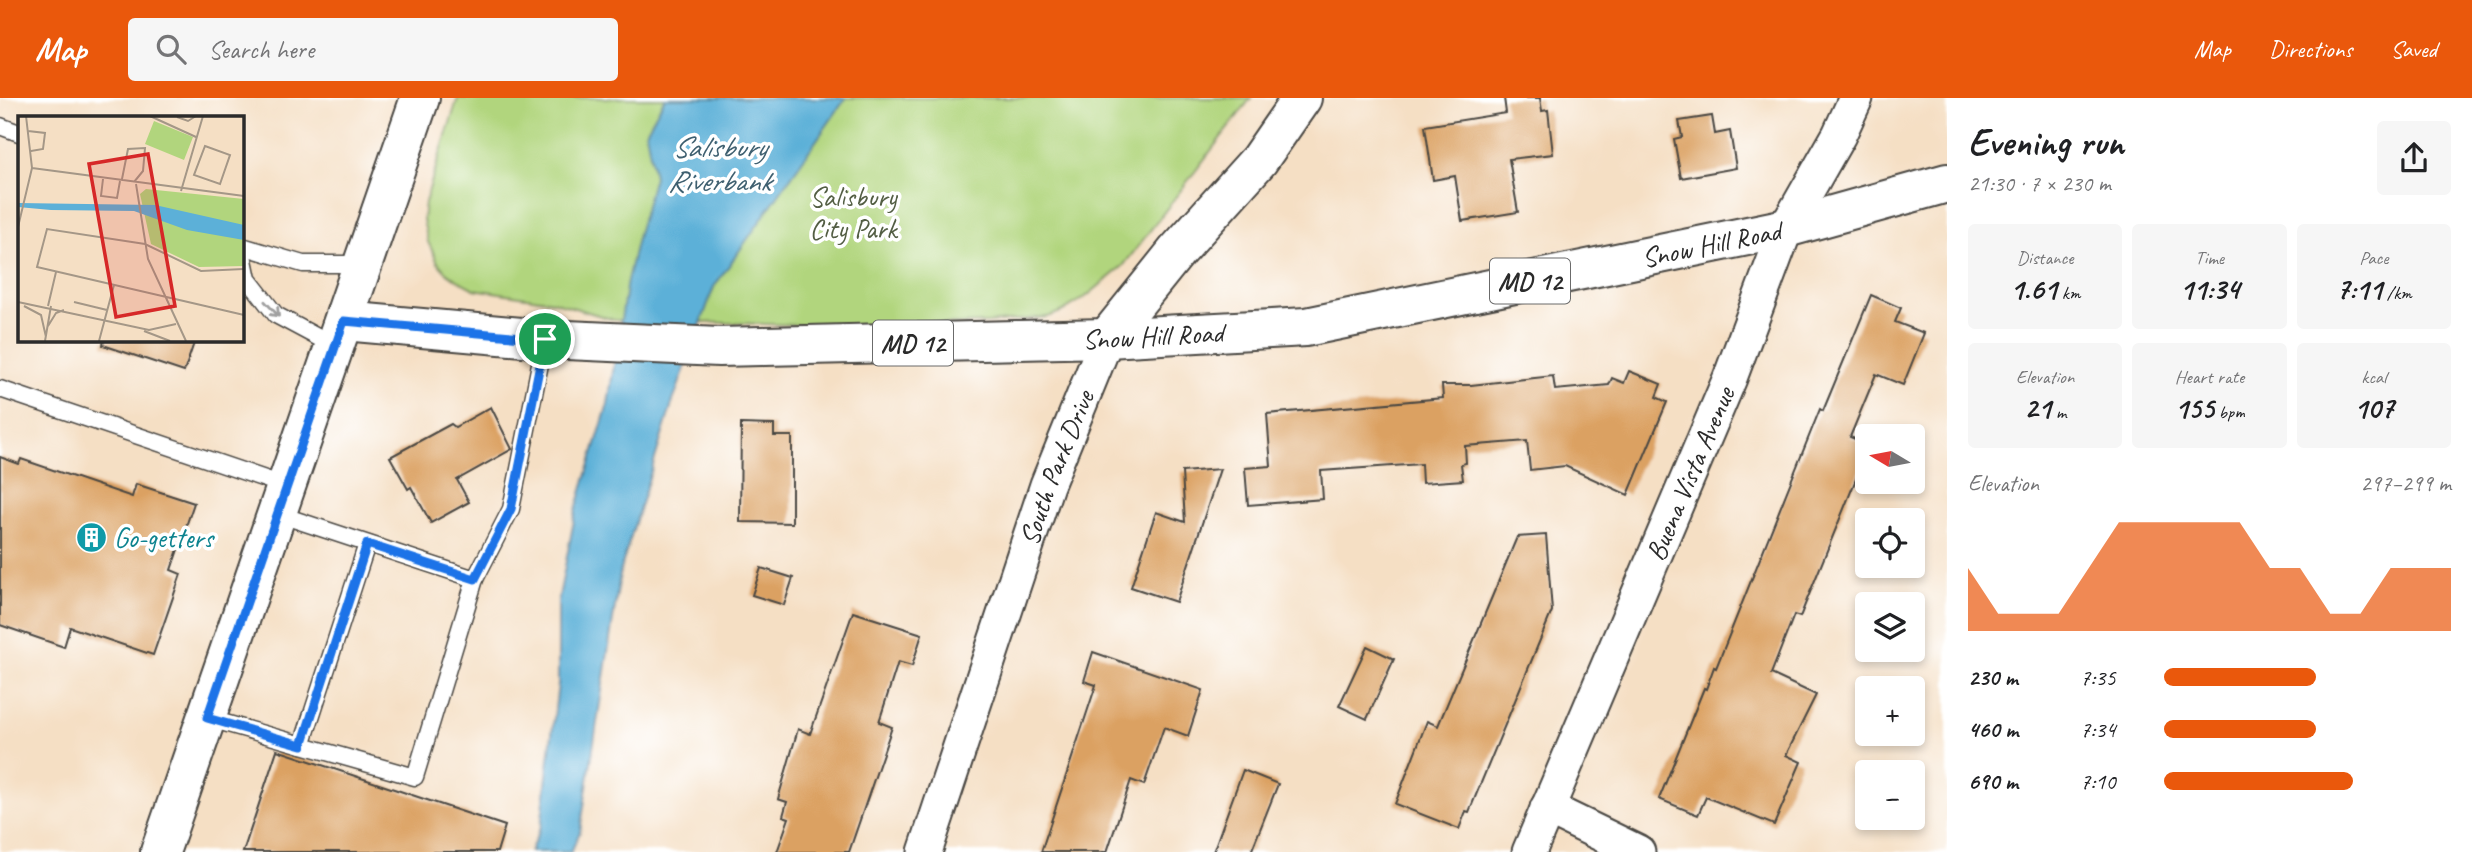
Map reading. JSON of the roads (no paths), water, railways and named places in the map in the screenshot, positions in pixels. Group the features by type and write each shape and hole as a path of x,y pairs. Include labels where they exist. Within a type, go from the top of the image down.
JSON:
{"main road":[{"path":"160,852 421,98"},
{"name":"South Park Drive","path":"1107,338 1177,251 1259,160 1302,98"},
{"name":"Snow Hill Road","path":"340,334 719,347 1107,338 1306,327 1786,228 1947,183"}],"street":[{"name":"Buena Vista Avenue","path":"1529,852 1730,378 1786,228 1839,135 1856,98"},
{"name":"South Park Drive","path":"925,852 1047,485 1107,338"},
{"path":"1547,808 1638,852"}],"lane":[{"path":"0,126 18,133"},
{"path":"243,248 303,264 364,264"},
{"path":"243,254 247,279 276,315 340,334"},
{"path":"207,718 415,777 475,579 511,509 545,339"},
{"path":"0,389 283,500 367,544 475,579"},
{"path":"302,745 367,544"}],"water":[{"name":"Salisbury Riverbank","path":"665,98 846,98 714,287 672,404 621,568 580,832 571,852 530,852 541,826 558,684 558,602 576,510 608,404 627,281 654,177 646,132"}],"place":[{"name":"Go-getters","path":"91,537"}],"park label":[{"name":"Salisbury City Park","path":"853,212"}]}
